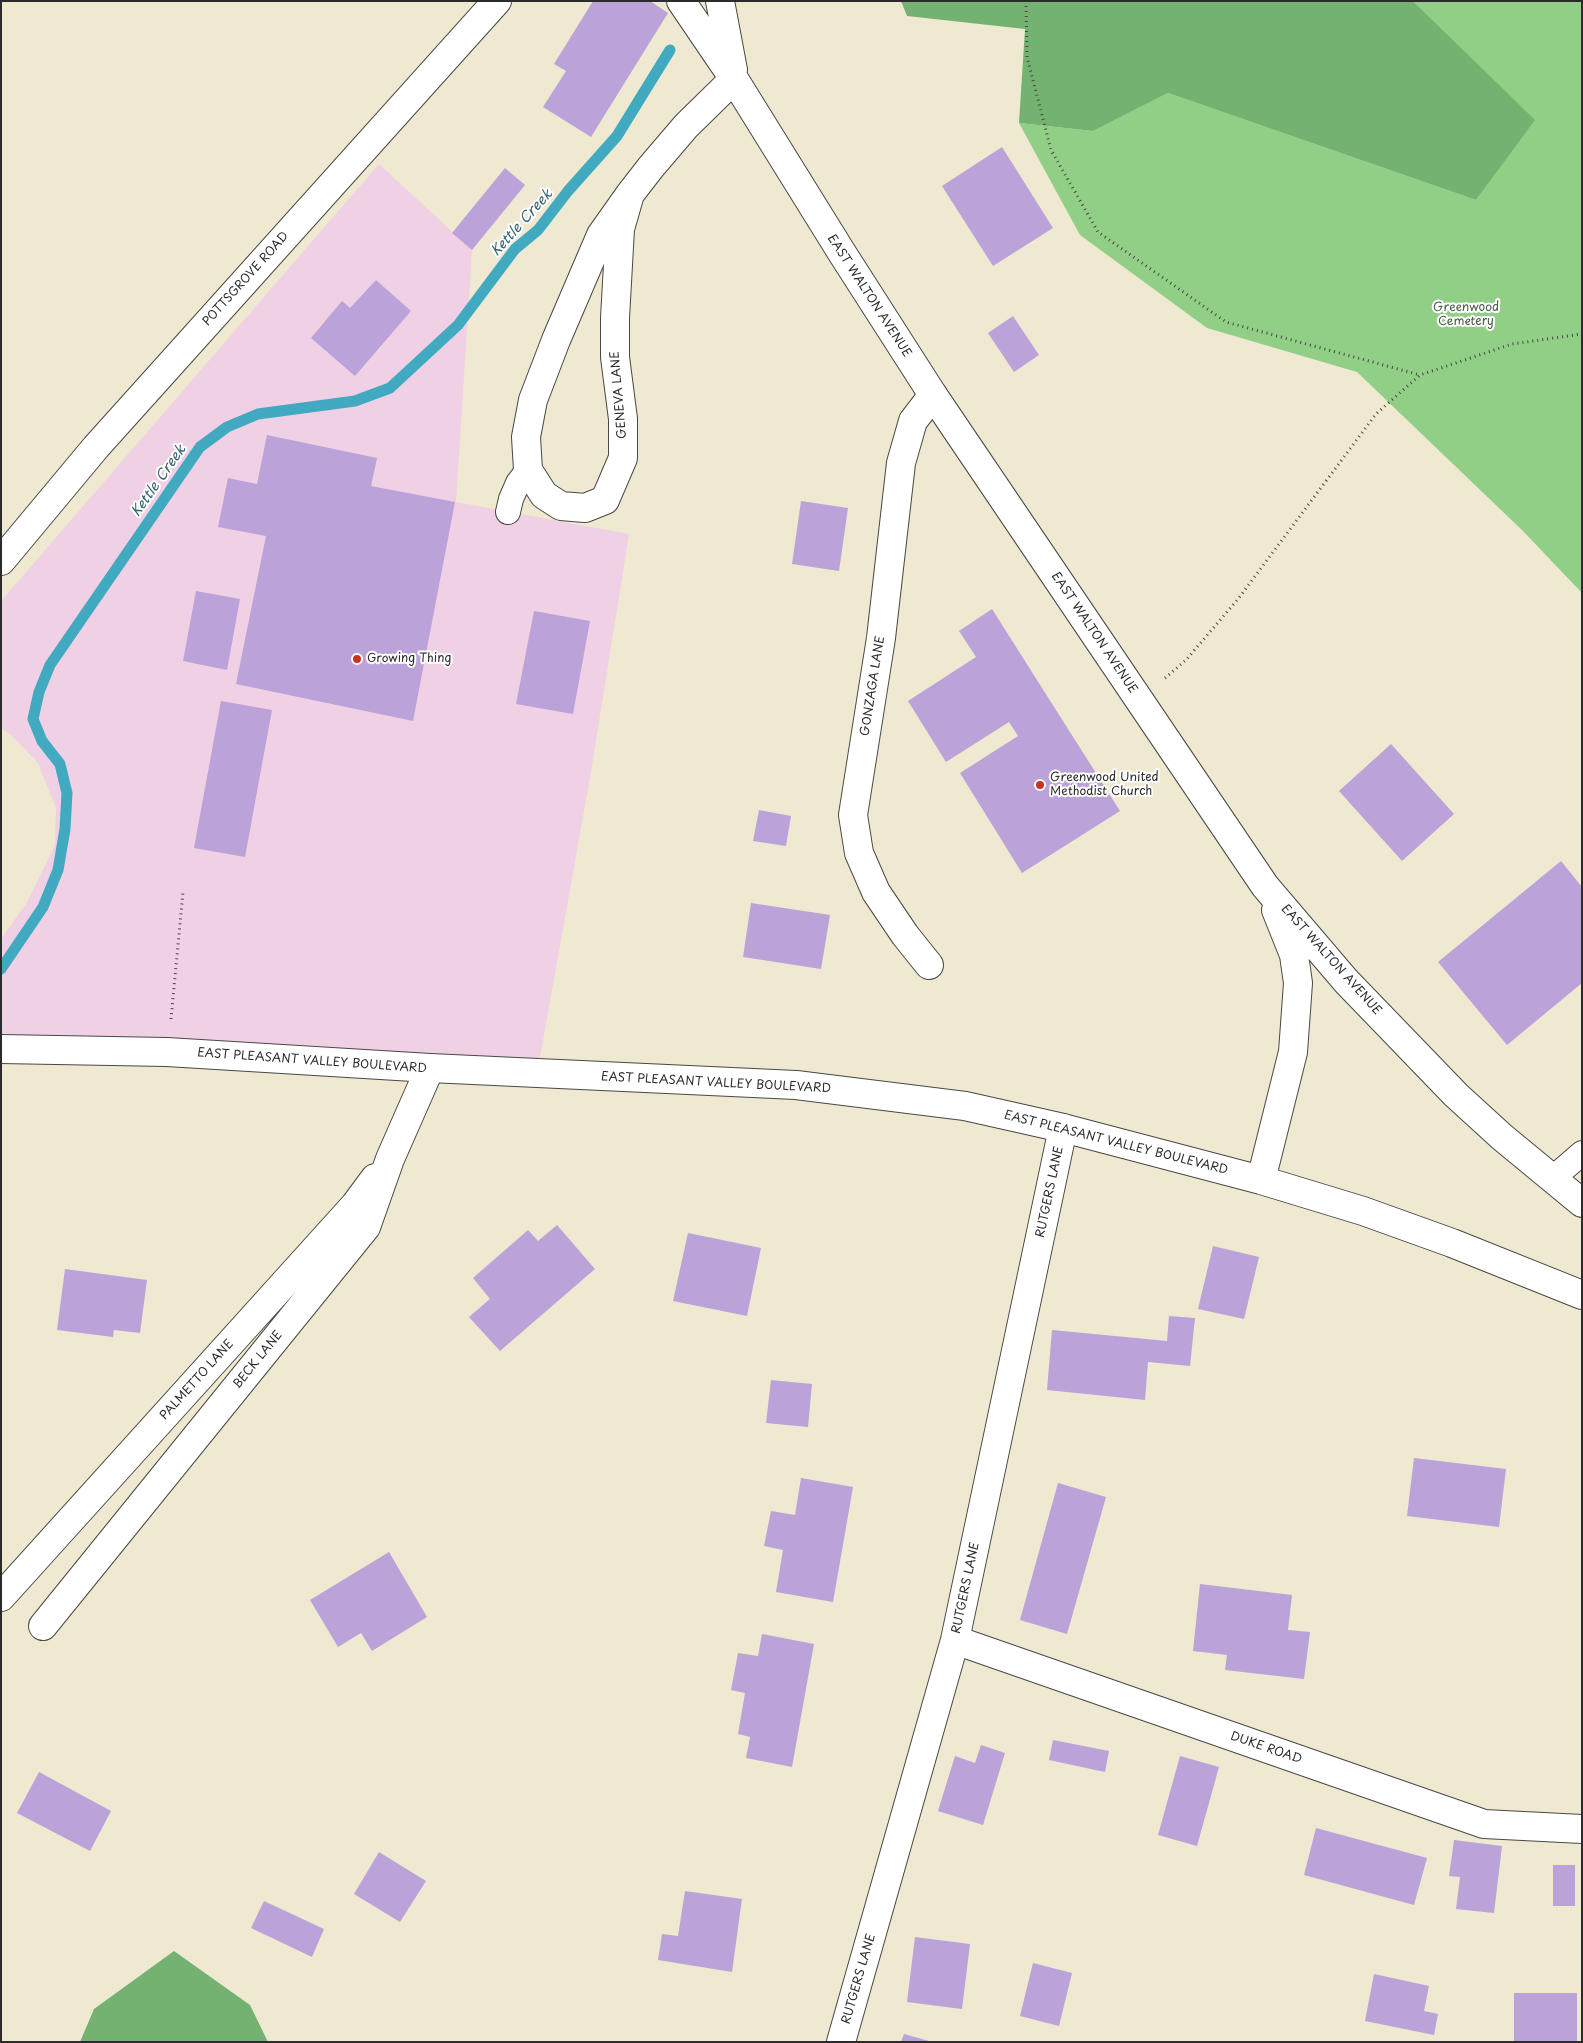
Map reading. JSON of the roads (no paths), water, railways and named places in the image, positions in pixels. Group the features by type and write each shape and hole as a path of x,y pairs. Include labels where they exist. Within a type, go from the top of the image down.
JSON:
{"street":[{"name":"POTTSGROVE ROAD","path":"1,561 96,447 497,1"},
{"name":"EAST WALTON AVENUE","path":"681,1 734,79 933,395 1265,886 1346,981 1450,1088 1502,1138 1582,1203"},
{"path":"720,1 734,79"},
{"name":"GENEVA LANE","path":"630,194 620,230 615,318 615,356 623,419 623,458 605,500 585,508 561,506 544,495 528,470 526,437 533,400 556,340 601,235 630,194 686,126 734,79"},
{"name":"GONZAGA LANE","path":"929,965 905,935 876,892 859,853 853,815 881,638 901,463 913,421 933,395"},
{"path":"1261,1180 1293,1052 1298,984 1294,955 1265,886"},
{"name":"EAST PLEASANT VALLEY BOULEVARD","path":"1,1049 167,1052 430,1068 796,1086 965,1106 1063,1128 1261,1180 1381,1217 1582,1295"},
{"name":"BECK LANE","path":"43,1626 366,1227 390,1159 430,1068"},
{"name":"RUTGERS LANE","path":"841,2042 955,1640 1063,1128"},
{"name":"PALMETTO LANE","path":"1,1597 355,1205 390,1159"},
{"name":"DUKE ROAD","path":"955,1640 1484,1824 1582,1829"}],"lane":[{"path":"508,512 510,499 518,483 528,470"},
{"path":"1552,1179 1582,1153"}],"waterway":[{"name":"Kettle Creek","path":"1,969 43,907 58,870 65,829 67,793 60,764 42,741 33,719 39,692 50,665 200,447 227,427 258,414 355,401 390,388 458,325 515,249 538,230 568,191 617,136 670,50"}],"place":[{"name":"Growing Thing","path":"357,659"},
{"name":"Greenwood United Methodist Church","path":"1040,785"}],"park label":[{"name":"Greenwood Cemetery","path":"1466,315"}]}
